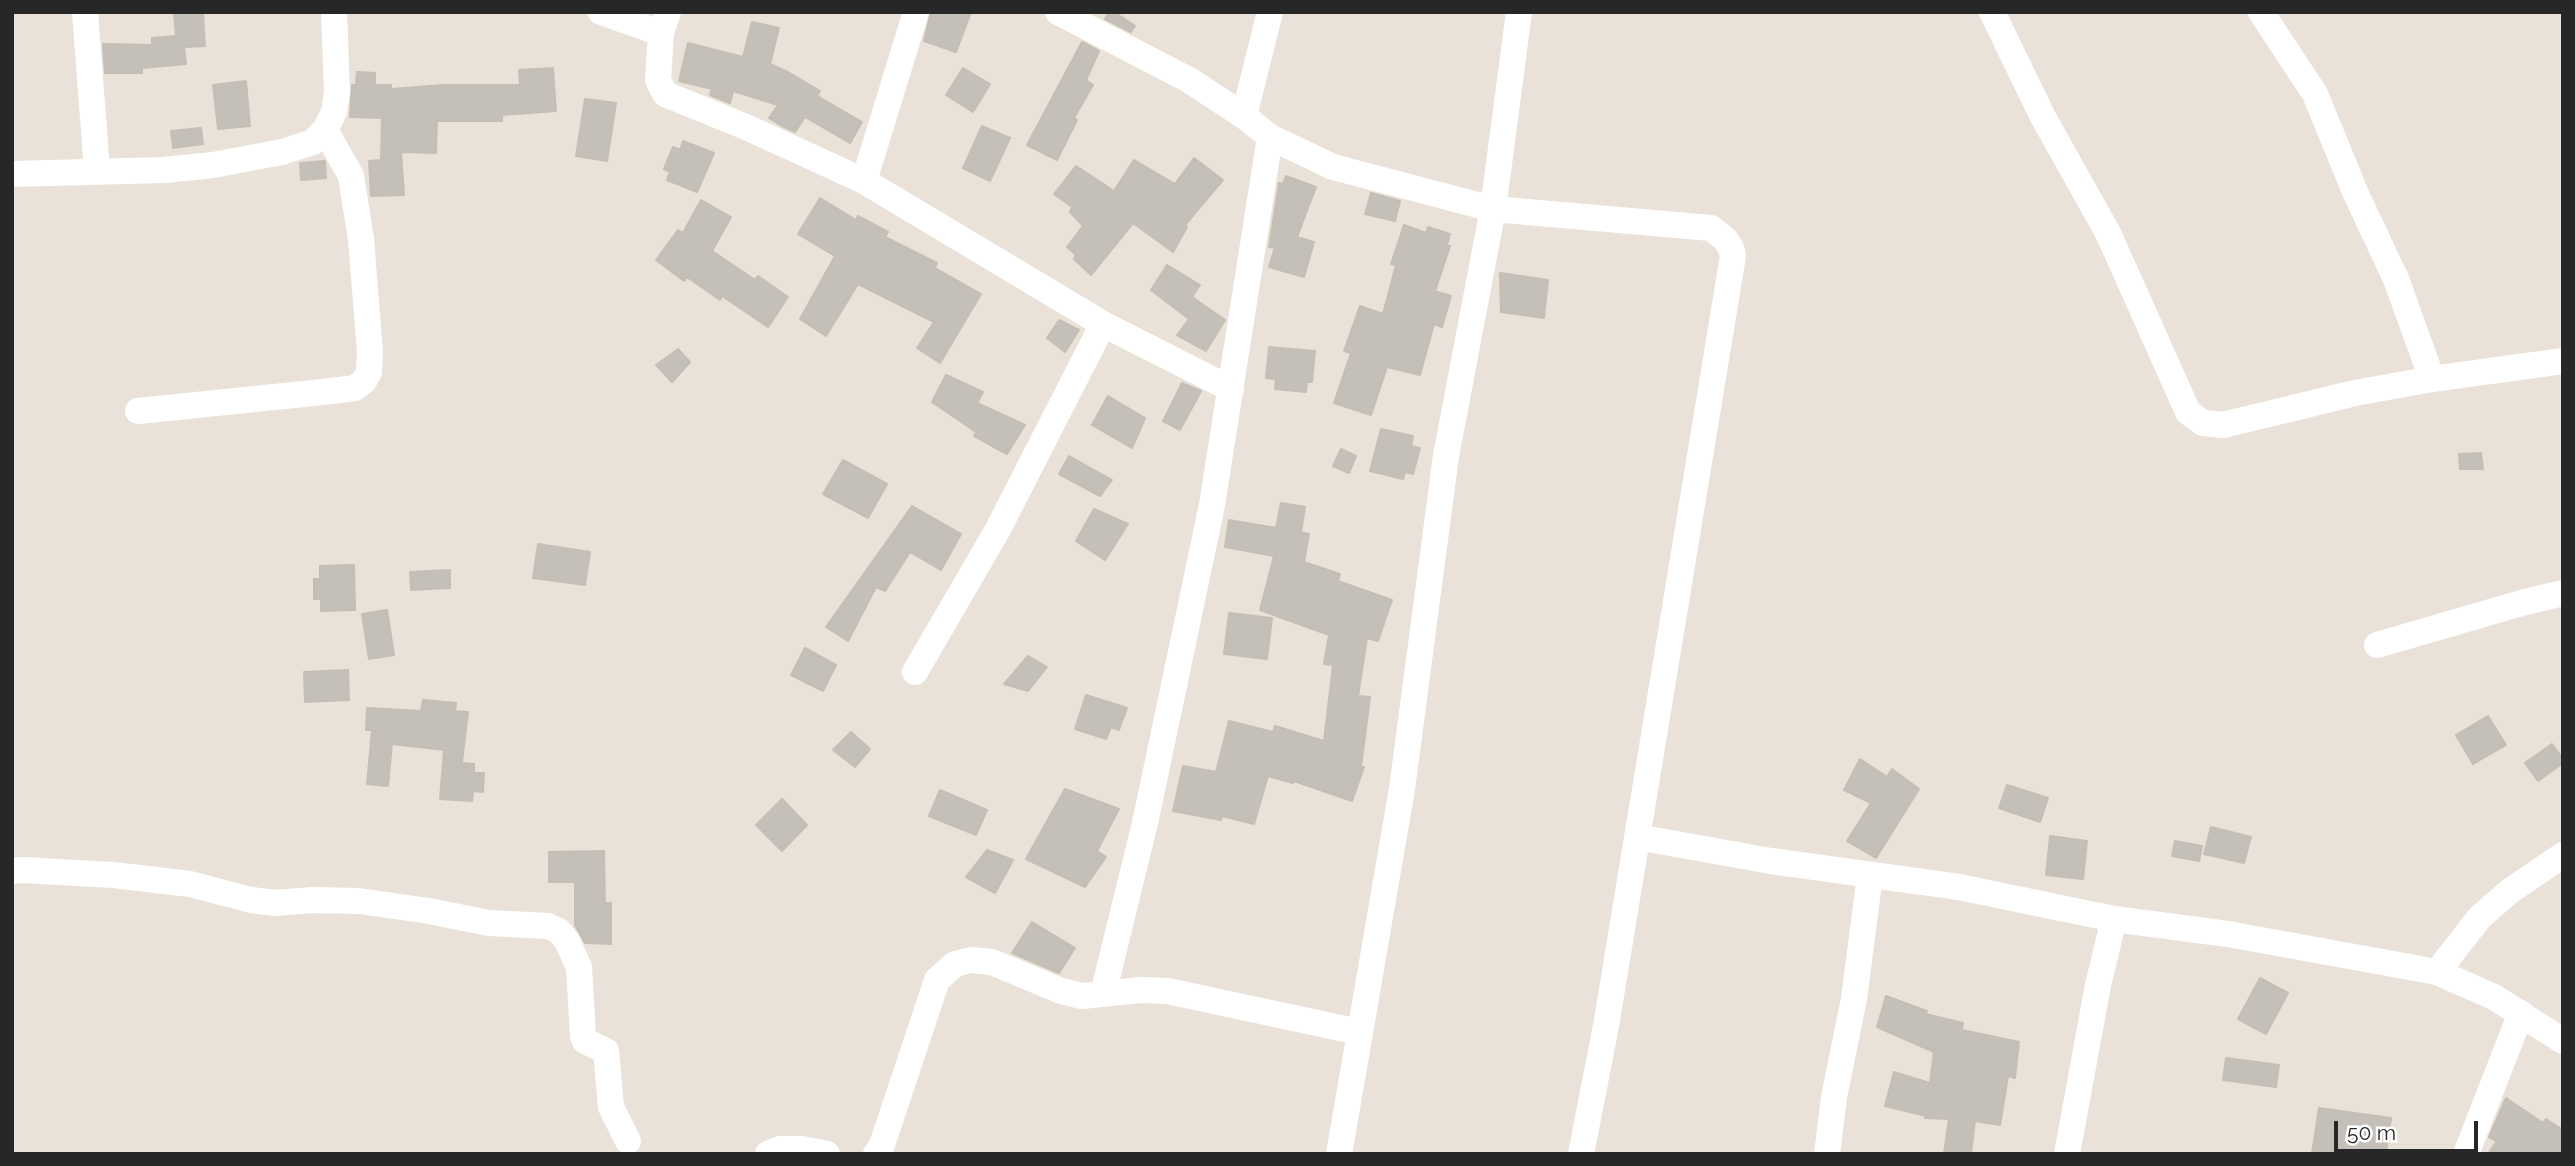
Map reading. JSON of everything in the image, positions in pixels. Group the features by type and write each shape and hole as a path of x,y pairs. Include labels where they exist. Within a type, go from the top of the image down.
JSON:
{"street":[{"path":"85,12 97,170"},
{"path":"12,174 164,170 213,165 282,152 313,142 325,130 334,112 337,93 334,12"},
{"path":"601,12 664,23 658,80 665,94 746,127 864,181 1103,324 1231,389"},
{"path":"864,181 916,12"},
{"path":"1058,12 1189,80 1244,116 1269,138 1333,167 1493,209 1711,228 1725,239 1733,256 1606,1026 1581,1154"},
{"path":"1244,116 1270,12"},
{"path":"1339,1154 1402,789 1446,456 1493,209 1519,12"},
{"path":"1992,12 2043,117 2108,233 2188,412 2203,423 2223,425 2355,393 2432,379 2563,361"},
{"path":"2261,12 2315,94 2356,194 2396,279 2432,379"},
{"path":"138,411 355,388 364,381 369,372 370,352 361,239 351,176 325,130"},
{"path":"1103,994 1145,823 1212,505 1269,138"},
{"path":"915,672 997,531 1103,324"},
{"path":"2377,645 2563,593"},
{"path":"1637,837 1692,849 1959,887 2114,919 2228,934 2437,972 2494,998 2563,1041"},
{"path":"2437,972 2480,917 2510,891 2563,855"},
{"path":"12,871 113,875 190,884 251,901 359,901 489,923 548,926 559,931 567,941 579,967 583,1036 585,1041 606,1051 611,1107 628,1141"},
{"path":"1827,1154 1834,1097 1854,999 1870,875"},
{"path":"2075,1152 2096,998 2114,919"},
{"path":"876,1154 882,1145 937,980 956,964 971,960 992,962 1061,991 1082,996 1141,990 1168,991 1359,1032"},
{"path":"2466,1154 2521,1013"},
{"path":"768,1154 780,1149 802,1149 827,1154"}],"building":[{"path":"174,12 203,12 205,46 184,47 186,64 142,68 142,73 105,73 103,44 152,45 152,38 176,36"},
{"path":"931,12 971,12 956,52 924,41"},
{"path":"1109,12 1114,12 1135,26 1131,32 1105,19"},
{"path":"752,22 779,28 770,64 820,91 817,96 862,122 850,143 805,117 795,132 782,126 769,118 778,105 733,91 730,103 710,95 712,89 679,81 688,43 743,57"},
{"path":"1082,42 1099,51 1086,80 1093,85 1074,118 1077,120 1057,160 1027,145"},
{"path":"553,68 556,111 502,115 502,121 437,121 436,153 401,152 404,195 371,196 369,161 381,160 382,118 350,117 352,85 356,85 357,72 375,73 375,85 391,85 391,89 443,85 520,85 519,70"},
{"path":"963,68 990,84 973,112 946,95"},
{"path":"246,81 250,126 218,129 213,85"},
{"path":"585,99 616,103 607,161 576,156"},
{"path":"982,126 1010,138 990,181 963,168"},
{"path":"201,128 203,144 173,148 171,131"},
{"path":"683,141 714,153 697,192 667,180 670,172 664,169 673,147 680,150"},
{"path":"1194,158 1223,180 1185,225 1187,227 1173,252 1133,223 1091,275 1074,259 1076,255 1067,247 1083,226 1070,212 1072,207 1054,194 1076,166 1114,191 1134,160 1175,184"},
{"path":"325,161 326,178 301,180 300,163"},
{"path":"1286,176 1316,187 1297,237 1314,242 1304,277 1269,267 1275,248 1269,247 1279,183 1283,184"},
{"path":"1371,193 1400,201 1395,221 1365,214"},
{"path":"820,198 856,220 858,216 888,232 885,237 937,263 935,268 981,294 940,363 917,348 934,322 858,284 826,336 800,319 835,256 798,234"},
{"path":"701,200 731,217 712,251 755,280 758,276 788,297 768,327 722,296 720,300 687,277 684,281 656,260 678,230 683,233"},
{"path":"1404,225 1426,233 1428,227 1450,234 1447,245 1450,246 1435,291 1451,296 1442,327 1434,324 1420,375 1387,367 1371,415 1334,403 1351,353 1344,351 1360,306 1383,314 1396,265 1391,264"},
{"path":"1167,265 1200,285 1192,297 1225,320 1206,351 1177,335 1189,319 1151,290"},
{"path":"1500,273 1548,280 1544,318 1501,312"},
{"path":"1059,320 1079,330 1065,352 1047,338"},
{"path":"1269,347 1315,351 1312,382 1307,382 1306,392 1275,389 1276,379 1266,378"},
{"path":"678,349 690,362 672,382 656,365"},
{"path":"946,375 983,392 977,403 1025,425 1007,454 974,436 976,432 932,402"},
{"path":"1182,383 1201,391 1180,430 1163,421"},
{"path":"1108,396 1145,418 1132,448 1092,425"},
{"path":"1381,429 1413,436 1411,446 1420,448 1413,474 1405,472 1403,479 1370,471"},
{"path":"1341,449 1356,456 1349,473 1333,466"},
{"path":"2481,453 2483,469 2460,469 2459,454"},
{"path":"1069,456 1112,480 1100,496 1059,474"},
{"path":"843,460 887,484 868,518 823,494"},
{"path":"1281,503 1305,507 1301,532 1309,534 1304,562 1340,574 1338,581 1392,600 1378,641 1367,638 1358,696 1370,697 1361,767 1364,767 1352,801 1294,781 1293,783 1268,776 1254,824 1222,816 1221,820 1173,811 1183,766 1216,772 1229,721 1273,732 1275,726 1324,741 1333,665 1324,664 1329,635 1260,610 1274,556 1225,547 1229,520 1276,528"},
{"path":"912,506 961,534 941,570 910,552 885,591 876,587 848,641 826,627"},
{"path":"1094,509 1128,524 1105,560 1076,541"},
{"path":"538,544 590,552 585,585 533,578"},
{"path":"354,565 355,610 321,611 321,599 314,599 314,579 320,579 320,566"},
{"path":"450,570 450,588 411,590 410,572"},
{"path":"387,610 394,655 369,659 362,614"},
{"path":"1229,613 1272,618 1267,659 1224,654"},
{"path":"805,648 836,665 823,691 791,675"},
{"path":"1028,656 1047,667 1028,691 1004,684"},
{"path":"348,670 349,700 305,702 304,672"},
{"path":"1086,695 1127,708 1119,730 1111,727 1106,739 1075,729"},
{"path":"423,700 456,703 455,711 468,712 462,763 474,764 474,773 484,773 483,792 473,791 472,801 440,799 444,750 392,744 388,786 367,784 372,730 366,730 367,708 421,711"},
{"path":"2488,716 2506,745 2473,764 2456,735"},
{"path":"851,732 870,749 855,767 833,750"},
{"path":"2552,744 2563,763 2538,781 2525,763"},
{"path":"1860,759 1887,777 1892,769 1919,789 1876,858 1847,841 1871,803 1844,790"},
{"path":"2007,785 2048,798 2040,822 1999,808"},
{"path":"1065,789 1119,809 1097,851 1106,857 1085,887 1026,859"},
{"path":"940,790 987,810 976,835 929,816"},
{"path":"782,799 807,825 782,851 756,825"},
{"path":"2211,827 2251,837 2244,863 2204,854"},
{"path":"2050,836 2087,841 2083,879 2046,875"},
{"path":"2175,841 2202,846 2199,861 2172,856"},
{"path":"987,850 1013,860 995,893 966,877"},
{"path":"604,851 605,903 611,903 611,944 585,943 575,925 575,882 549,882 549,852"},
{"path":"1032,922 1075,948 1059,973 1012,953"},
{"path":"2260,978 2288,993 2266,1034 2238,1019"},
{"path":"1886,996 1927,1011 1926,1014 1963,1023 1962,1030 2019,1042 2015,1078 2008,1076 2000,1125 1975,1121 1971,1154 1944,1154 1949,1119 1925,1118 1926,1116 1885,1106 1894,1072 1930,1083 1934,1052 1877,1027"},
{"path":"2226,1058 2279,1065 2276,1087 2223,1080"},
{"path":"2506,1098 2543,1123 2546,1119 2563,1130 2563,1154 2488,1154 2497,1141 2489,1137"},
{"path":"2319,1108 2391,1118 2386,1154 2312,1154"}]}
